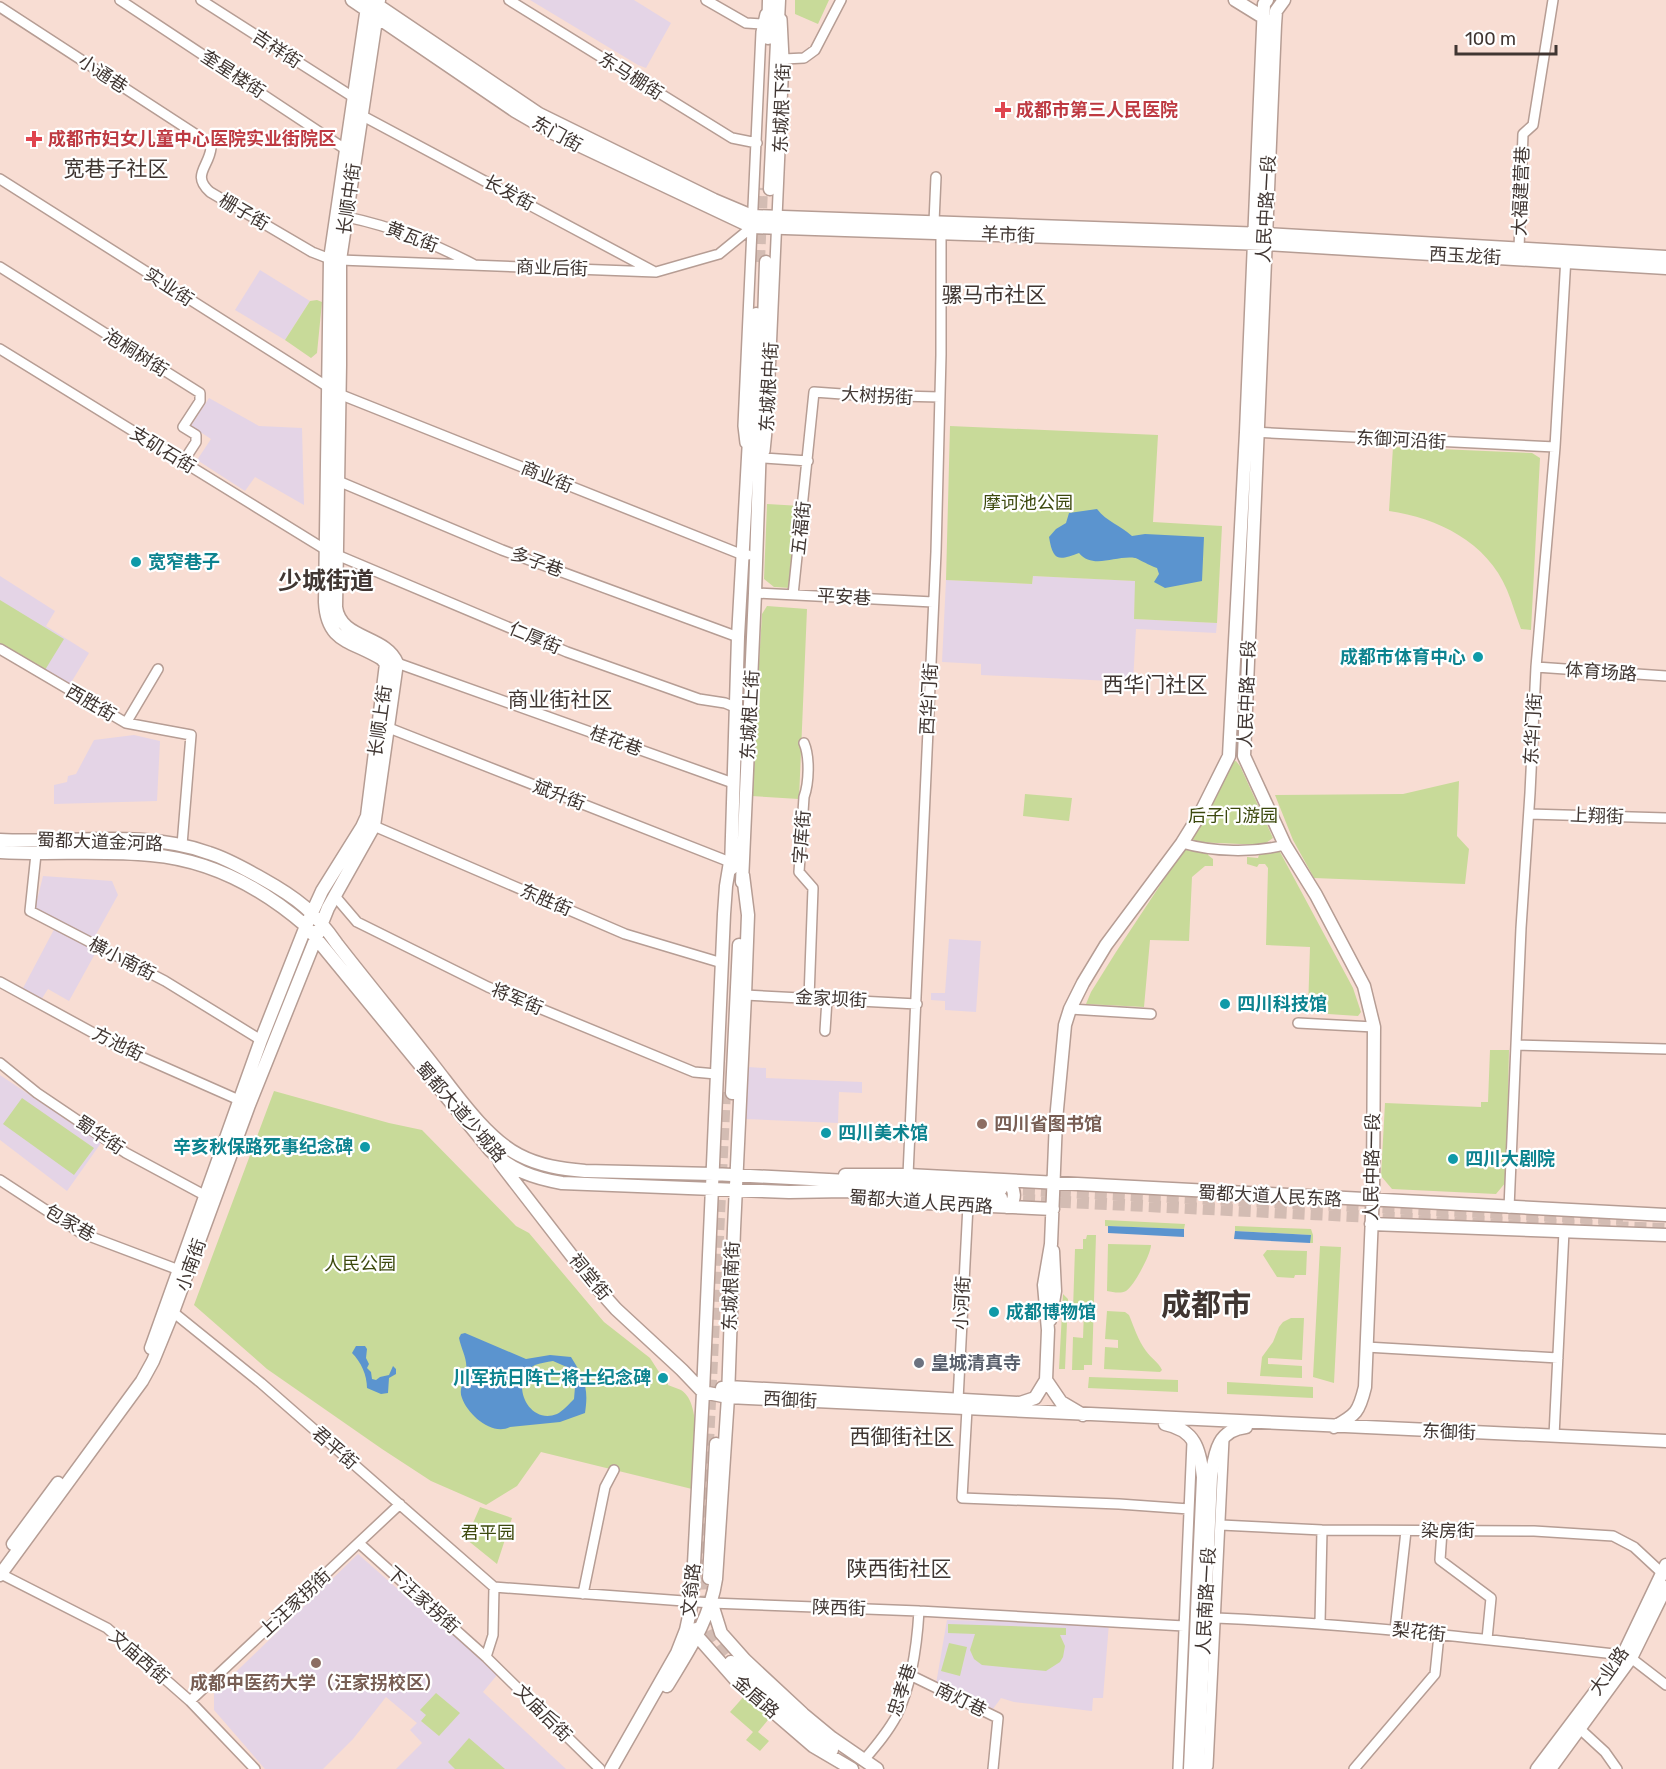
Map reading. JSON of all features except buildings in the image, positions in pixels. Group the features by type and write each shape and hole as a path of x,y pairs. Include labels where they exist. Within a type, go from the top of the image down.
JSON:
{"main road":[{"name":"东门街","path":"352,0 373,5 539,114 752,221"},
{"path":"768,0 766,188 779,0"},
{"path":"1235,0 1275,25"},
{"path":"1263,1 1276,11 1284,0"},
{"name":"人民中路一段","path":"1263,1 1259,239 1244,756 1285,845 1316,895 1364,986 1374,1027 1372,1201 1365,1387 1359,1408 1349,1418 1334,1427"},
{"name":"长顺中街","path":"335,260 347,216 373,5"},
{"name":"长顺中街","path":"334,391 335,260 345,148 353,97 373,5"},
{"name":"人民中路一段","path":"1259,239 1276,11"},
{"name":"羊市街","path":"752,221 1259,239"},
{"name":"西玉龙街","path":"1259,239 1519,249 1566,257 1666,257"},
{"name":"西玉龙街","path":"1259,239 1566,257 1666,268"},
{"path":"757,465 763,262"},
{"name":"长顺上街","path":"306,926 322,891 365,822 387,667 382,658 338,635 330,628 326,609 338,481 334,391"},
{"name":"长顺上街","path":"322,922 334,895 374,826 397,663 391,653 351,630 339,618 336,607 331,553 334,391"},
{"name":"人民中路一段","path":"1046,1380 1048,1330 1056,1291 1052,1244 1053,1183 1065,1025 1083,983 1106,945 1182,843 1200,814 1229,756 1252,432"},
{"name":"东城根中街","path":"743,555 757,465"},
{"name":"东城根中街","path":"756,556 757,465"},
{"name":"东城根上街","path":"713,1174 726,886 730,862 734,783 743,555"},
{"name":"东城根上街","path":"730,862 732,891 728,1093 742,875 756,556"},
{"path":"1229,756 1233,754 1244,756"},
{"name":"蜀都大道金河路","path":"0,840 145,841 209,852 276,886 312,911 322,922"},
{"name":"蜀都大道金河路","path":"0,852 139,854 182,860 230,874 248,883 284,907 306,926"},
{"name":"东城根上街","path":"737,1175 748,915 742,875"},
{"name":"蜀都大道少城路","path":"322,922 473,1115 508,1148 531,1160 564,1170 713,1174"},
{"name":"小南街","path":"0,1570 142,1381 153,1361 251,1099 322,922"},
{"name":"蜀都大道少城路","path":"306,926 490,1150 504,1163 538,1179 562,1183 712,1190"},
{"name":"小南街","path":"0,1570 140,1371 179,1270 261,1040 306,926"},
{"name":"祠堂街","path":"490,1150 578,1264 616,1309 703,1392"},
{"name":"蜀都大道人民西路","path":"713,1174 1004,1194"},
{"name":"东城根南街","path":"703,1392 713,1174"},
{"name":"蜀都大道人民西路","path":"789,1178 856,1174 908,1175 1004,1194 1053,1209"},
{"name":"东城根南街","path":"728,1392 737,1175"},
{"name":"蜀都大道人民西路","path":"789,1192 968,1206 1004,1194 1053,1183"},
{"name":"蜀都大道人民东路","path":"1053,1183 1666,1215"},
{"name":"蜀都大道人民西路","path":"712,1190 1004,1194"},
{"path":"1371,1224 1666,1235"},
{"path":"1046,1380 1061,1402 1083,1415"},
{"name":"西御街","path":"703,1392 1024,1403 1035,1398 1046,1380"},
{"name":"文翁路","path":"611,1769 677,1653 686,1630 692,1602 703,1392"},
{"name":"西御街","path":"728,1392 967,1409 1231,1422"},
{"name":"文翁路","path":"618,1769 698,1637 711,1603 716,1579 728,1392"},
{"path":"1132,1418 1179,1428 1188,1433 1192,1439"},
{"name":"东御街","path":"1231,1422 1666,1441"},
{"path":"1224,1436 1231,1430 1240,1428 1283,1425"},
{"name":"人民南路一段","path":"1198,1769 1211,1477 1217,1448 1224,1436"},
{"name":"人民南路一段","path":"1190,1769 1203,1476 1198,1449 1192,1439"},
{"name":"文翁路","path":"711,1603 709,1563 716,1444"},
{"name":"大业路","path":"1537,1769 1627,1656 1664,1569"},
{"name":"大业路","path":"1550,1769 1580,1729 1627,1656 1666,1587"},
{"path":"692,1602 698,1637"},
{"name":"金盾路","path":"711,1603 721,1633 745,1660 862,1765"},
{"name":"金盾路","path":"698,1637 735,1679 813,1746 852,1769"},
{"name":"金盾路","path":"731,1662 824,1744 862,1765 877,1769"}],"street":[{"name":"奎星楼街","path":"120,0 345,148"},
{"name":"吉祥街","path":"201,0 353,97"},
{"name":"东马棚街","path":"509,0 732,138 757,143"},
{"path":"706,0 746,23 762,24"},
{"name":"东城根下街","path":"752,221 762,24 768,0"},
{"name":"东城根下街","path":"777,222 784,59 784,34 779,0"},
{"path":"784,59 804,58 815,50 841,0"},
{"name":"大福建营巷","path":"1519,249 1523,134 1533,125 1553,0"},
{"name":"小通巷","path":"0,7 206,141"},
{"name":"长发街","path":"361,115 656,272"},
{"name":"栅子街","path":"206,141 211,148 210,157 201,173 204,187 312,252 335,260"},
{"name":"西华门街","path":"908,1175 917,1004 940,397 936,177"},
{"name":"实业街","path":"0,178 334,391"},
{"name":"黄瓦街","path":"347,216 373,222 428,241 476,265"},
{"name":"商业后街","path":"335,260 656,272 718,254 752,221"},
{"name":"东城根中街","path":"752,221 743,426 757,465"},
{"name":"东城根中街","path":"757,465 768,421 777,222"},
{"name":"东华门街","path":"1509,1208 1521,928 1536,667 1556,447 1566,257"},
{"name":"泡桐树街","path":"0,267 200,393 200,401 183,427 196,435 196,442 183,462"},
{"name":"支矶石街","path":"0,349 331,553"},
{"name":"商业街","path":"334,391 743,555 756,556"},
{"name":"大树拐街","path":"814,392 940,397"},
{"name":"五福街","path":"794,595 814,392"},
{"name":"东御河沿街","path":"1252,432 1556,447"},
{"path":"757,465 808,461"},
{"name":"多子巷","path":"338,481 502,549 738,637"},
{"name":"仁厚街","path":"331,553 567,652 699,699 725,703 737,708"},
{"name":"平安巷","path":"755,593 933,602"},
{"name":"西胜街","path":"0,649 126,723 191,735 182,846"},
{"name":"桂花巷","path":"397,663 734,783"},
{"name":"体育场路","path":"1536,667 1666,676"},
{"path":"126,723 158,669"},
{"name":"斌升街","path":"388,728 730,862"},
{"name":"字库街","path":"804,743 807,749 807,789 804,797 799,872 813,888 809,998"},
{"name":"上翔街","path":"1529,814 1666,818"},
{"name":"东胜街","path":"374,826 625,934 722,963"},
{"path":"1182,843 1196,847 1256,849 1285,845"},
{"name":"横小南街","path":"36,854 30,911 165,981 261,1040"},
{"name":"将军街","path":"334,895 357,922 488,987 694,1072 716,1074"},
{"name":"方池街","path":"0,982 119,1047 239,1100"},
{"name":"金家坝街","path":"745,995 917,1004"},
{"path":"825,1031 827,999"},
{"path":"1070,1009 1150,1014"},
{"path":"1298,1023 1374,1027"},
{"path":"1516,1045 1666,1049"},
{"name":"蜀华街","path":"0,1063 37,1093 126,1153 206,1196"},
{"name":"包家巷","path":"0,1180 81,1233 179,1270"},
{"name":"小河街","path":"958,1400 968,1206"},
{"path":"1554,1436 1564,1231"},
{"name":"君平街","path":"173,1312 261,1383 494,1587"},
{"path":"1366,1347 1558,1358"},
{"path":"967,1409 963,1498 1189,1509"},
{"name":"人民南路一段","path":"1206,1769 1216,1618 1224,1436"},
{"name":"人民南路一段","path":"1178,1769 1192,1439"},
{"path":"583,1594 605,1487 614,1470"},
{"name":"上汪家拐街","path":"190,1701 360,1544 400,1504"},
{"name":"染房街","path":"1221,1525 1322,1530 1534,1531 1613,1536 1634,1547 1664,1569"},
{"path":"1320,1623 1322,1530"},
{"path":"1395,1630 1406,1531"},
{"path":"1442,1531 1440,1560 1491,1598 1487,1639"},
{"name":"下汪家拐街","path":"360,1544 486,1657"},
{"name":"文庙西街","path":"0,1570 107,1628 190,1701 255,1769"},
{"path":"486,1657 493,1635 494,1587"},
{"name":"陕西街","path":"494,1587 692,1602 919,1611 1184,1626"},
{"name":"忠孝巷","path":"862,1765 897,1715 910,1675 919,1611"},
{"name":"梨花街","path":"1216,1618 1320,1623 1487,1639 1627,1656"},
{"path":"1354,1769 1435,1674 1440,1635"},
{"path":"1627,1656 1666,1685"},
{"name":"文庙后街","path":"486,1657 600,1769"},
{"name":"南灯巷","path":"910,1675 998,1718 993,1769"},
{"path":"1580,1729 1605,1752 1617,1769"}],"shaded area":[{"path":"530,0 634,0 671,23 646,68"},
{"path":"260,270 310,301 285,340 235,310"},
{"path":"209,398 259,426 302,428 304,505 255,477 245,491 197,460 211,439 191,426"},
{"path":"0,576 55,611 46,626 89,653 69,686 0,645"},
{"path":"1033,576 1136,581 1134,619 1217,623 1216,633 1136,629 1133,682 981,675 981,664 942,662 946,580 1032,584"},
{"path":"134,735 160,741 157,801 54,804 54,785 67,782 68,776 76,774 94,740"},
{"path":"43,876 112,881 118,895 89,947 96,952 69,1001 48,989 41,1000 22,990 59,920 35,908"},
{"path":"949,939 981,941 976,1012 945,1010 945,1001 931,1000 931,993 945,993"},
{"path":"747,1067 766,1068 766,1078 862,1082 862,1093 839,1092 838,1123 745,1119"},
{"path":"0,1075 101,1143 67,1191 0,1140"},
{"path":"358,1554 452,1633 497,1675 483,1692 566,1769 396,1769 422,1743 410,1730 417,1723 386,1697 353,1739 323,1769 265,1769 214,1710 214,1693"},
{"path":"947,1620 1109,1623 1103,1698 1093,1698 1092,1711 1014,1702 1001,1698 993,1709 936,1684"}],"green space":[{"path":"795,0 829,0 818,24 795,14"},
{"path":"310,301 322,302 317,353 311,358 285,340"},
{"name":"摩诃池公园","path":"950,426 1158,435 1153,522 1222,526 1217,623 1134,619 1135,581 1033,576 1032,584 946,580"},
{"path":"1393,447 1532,453 1540,458 1531,630 1521,629 1507,590 1498,573 1474,546 1443,526 1407,514 1389,511"},
{"path":"767,504 801,506 791,588 774,587 764,579"},
{"path":"0,600 64,639 45,670 0,643"},
{"path":"767,606 807,609 799,799 751,796 762,614"},
{"name":"后子门游园","path":"1236,761 1273,838 1263,845 1195,842 1191,836 1232,762"},
{"path":"1459,781 1457,836 1469,849 1465,884 1314,878 1293,840 1275,795 1403,794"},
{"path":"1025,794 1072,798 1069,821 1023,816"},
{"path":"1184,849 1209,851 1208,855 1213,859 1213,866 1205,866 1192,877 1189,941 1150,940 1144,1007 1086,1004 1116,952"},
{"path":"1260,852 1280,852 1353,988 1361,1012 1358,1016 1313,1013 1308,1010 1310,947 1266,945 1268,868 1265,864 1259,864 1257,867 1247,864 1247,857 1258,858"},
{"path":"1490,1050 1509,1050 1506,1182 1496,1194 1392,1189 1381,1176 1385,1103 1481,1107 1481,1102 1488,1102"},
{"name":"人民公园","path":"274,1091 422,1130 516,1226 529,1233 604,1322 650,1358 659,1372 667,1376 668,1385 681,1390 688,1397 693,1408 696,1436 692,1489 541,1452 517,1486 486,1505 431,1481 382,1449 267,1369 194,1305"},
{"path":"22,1098 94,1148 74,1175 3,1124"},
{"path":"1105,1220 1185,1224 1184,1229 1105,1226"},
{"path":"1235,1226 1311,1229 1313,1243 1310,1243 1310,1235 1235,1231"},
{"path":"1087,1235 1096,1235 1092,1365 1084,1365 1084,1370 1072,1370 1073,1337 1083,1338 1084,1311 1073,1310 1075,1249 1083,1249 1083,1239 1086,1239"},
{"path":"1108,1244 1151,1245 1137,1277 1124,1292 1107,1291"},
{"path":"1320,1246 1341,1247 1334,1383 1313,1377"},
{"path":"1267,1250 1307,1251 1306,1275 1295,1275 1294,1278 1277,1277 1263,1255"},
{"path":"1063,1294 1068,1299 1065,1369 1059,1369"},
{"path":"1107,1311 1125,1312 1129,1315 1148,1354 1161,1367 1160,1372 1104,1369 1105,1347 1118,1348 1118,1340 1105,1339"},
{"path":"1291,1318 1304,1318 1302,1360 1268,1358 1268,1364 1302,1366 1302,1378 1260,1376 1262,1357 1273,1342 1279,1327"},
{"path":"1089,1377 1178,1380 1178,1392 1088,1388"},
{"path":"1227,1382 1313,1387 1313,1398 1227,1394"},
{"name":"君平园","path":"480,1507 512,1518 497,1564 466,1539"},
{"path":"948,1624 1066,1628 1066,1635 1060,1635 1065,1646 1063,1657 1060,1662 1046,1671 982,1665 974,1659 970,1650 975,1634 948,1633"},
{"path":"949,1643 967,1647 960,1676 941,1671"},
{"path":"436,1693 460,1713 439,1736 421,1721 426,1715 420,1710"},
{"path":"746,1694 772,1715 758,1732 769,1741 760,1751 746,1740 753,1732 730,1712"},
{"path":"469,1738 505,1769 455,1769 448,1762"}],"water":[{"path":"1097,509 1132,536 1145,534 1204,537 1202,581 1165,588 1154,582 1159,574 1157,568 1136,558 1091,561 1079,553 1061,558 1055,555 1049,537 1066,523 1069,513"},
{"path":"1108,1226 1184,1229 1184,1237 1108,1233"},
{"path":"1235,1231 1311,1235 1310,1243 1234,1239"},
{"path":"465,1333 526,1359 550,1355 571,1357 584,1383 585,1413 560,1422 503,1429 488,1426 475,1417 461,1395 466,1367 459,1338","holes":["553,1361 569,1368 575,1387 574,1399 557,1414 546,1416 537,1413 530,1407 522,1390 527,1372 535,1365"]},
{"path":"356,1346 365,1346 367,1349 366,1358 369,1364 367,1368 371,1372 372,1379 376,1380 389,1375 393,1366 396,1369 396,1374 389,1378 388,1393 381,1394 367,1388 363,1369 352,1353"}],"tunnel":[{"path":"759,262 762,188"},
{"path":"725,1092 701,1587 705,1620 711,1636 731,1662"},
{"path":"1005,1189 1623,1219"},
{"path":"1005,1199 1666,1229"}],"place":[{"name":"成都市第三人民医院","path":"1003,110"},
{"name":"成都市妇女儿童中心医院实业街院区","path":"34,139"},
{"name":"宽窄巷子","path":"136,562"},
{"name":"成都市体育中心","path":"1478,657"},
{"name":"四川科技馆","path":"1225,1004"},
{"name":"四川省图书馆","path":"982,1124"},
{"name":"四川美术馆","path":"826,1133"},
{"name":"辛亥秋保路死事纪念碑","path":"365,1147"},
{"name":"四川大剧院","path":"1453,1159"},
{"name":"成都博物馆","path":"994,1312"},
{"name":"皇城清真寺","path":"919,1363"},
{"name":"川军抗日阵亡将士纪念碑","path":"663,1378"},
{"name":"成都中医药大学（汪家拐校区）","path":"316,1663"}],"district":[{"name":"宽巷子社区","path":"116,169"},
{"name":"骡马市社区","path":"994,295"},
{"name":"少城街道","path":"326,581"},
{"name":"西华门社区","path":"1155,685"},
{"name":"商业街社区","path":"560,700"},
{"name":"成都市","path":"1206,1305"},
{"name":"西御街社区","path":"902,1437"},
{"name":"陕西街社区","path":"899,1569"}]}
